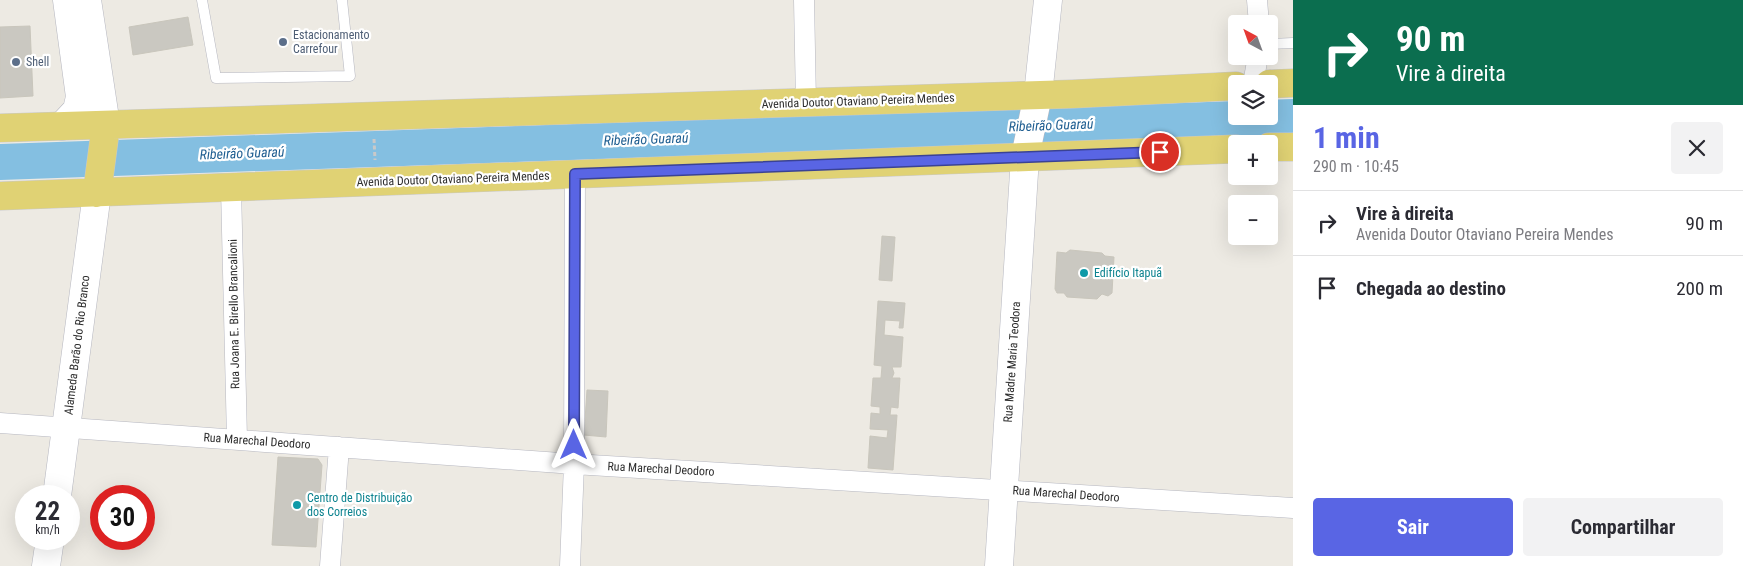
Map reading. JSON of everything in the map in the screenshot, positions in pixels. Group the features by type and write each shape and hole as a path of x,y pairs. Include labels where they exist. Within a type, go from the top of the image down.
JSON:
{"main road":[{"path":"1278,84 1293,83"},
{"name":"Avenida Doutor Otaviano Pereira Mendes","path":"0,128 62,126 105,132 806,102 1037,101 1228,87"},
{"path":"98,182 105,132"},
{"path":"1278,147 1293,146"},
{"name":"Avenida Doutor Otaviano Pereira Mendes","path":"0,196 98,182 231,188 575,174 1026,150 1228,149"}],"street":[{"path":"62,126 77,110 80,97 67,0"},
{"path":"87,0 105,132"},
{"path":"804,0 806,102"},
{"path":"1037,101 1048,0"},
{"path":"1257,0 1258,15"},
{"name":"Rua Madre Maria Teodora","path":"1000,566 1026,150 1037,101"},
{"path":"570,566 574,464 575,174"},
{"name":"Alameda Barão do Rio Branco","path":"59,485 98,182"},
{"name":"Rua Joana E. Birello Brancalioni","path":"231,188 237,439"},
{"name":"Rua Marechal Deodoro","path":"0,423 574,464 1293,508"},
{"path":"330,566 339,447"},
{"path":"46,566 48,550"}],"lane":[{"path":"202,0 216,78 350,76 342,0"},
{"path":"1278,44 1293,43"}],"path":[{"path":"374,136 375,162"}],"building":[{"path":"188,17 193,45 133,55 129,27"},
{"name":"Shell","path":"30,26 33,96 0,98 0,27"},
{"path":"882,236 895,237 892,281 879,280"},
{"name":"Edifício Itapuã","path":"1070,250 1102,253 1105,256 1114,257 1112,293 1108,296 1102,294 1097,299 1067,297 1064,293 1057,293 1055,289 1057,252 1066,253"},
{"path":"878,301 905,303 903,328 899,328 900,321 885,320 884,335 903,337 901,367 892,367 894,373 892,378 900,378 898,408 891,407 890,415 897,415 893,470 868,468 870,436 887,438 888,430 870,429 871,413 880,414 880,407 871,406 873,378 881,378 882,366 874,365"},
{"path":"587,390 608,391 606,437 584,435"},
{"name":"Centro de Distribuição dos Correios","path":"278,457 318,459 322,465 316,547 272,545"}],"waterway":[{"name":"Ribeirão Guaraú","path":"0,162 1293,117"}],"place":[{"name":"Estacionamento Carrefour","path":"283,42"},
{"name":"Shell","path":"16,62"},
{"name":"Edifício Itapuã","path":"1084,273"},
{"name":"Centro de Distribuição dos Correios","path":"297,505"}],"route":[{"path":"574,445 575,174 1160,152"}]}
